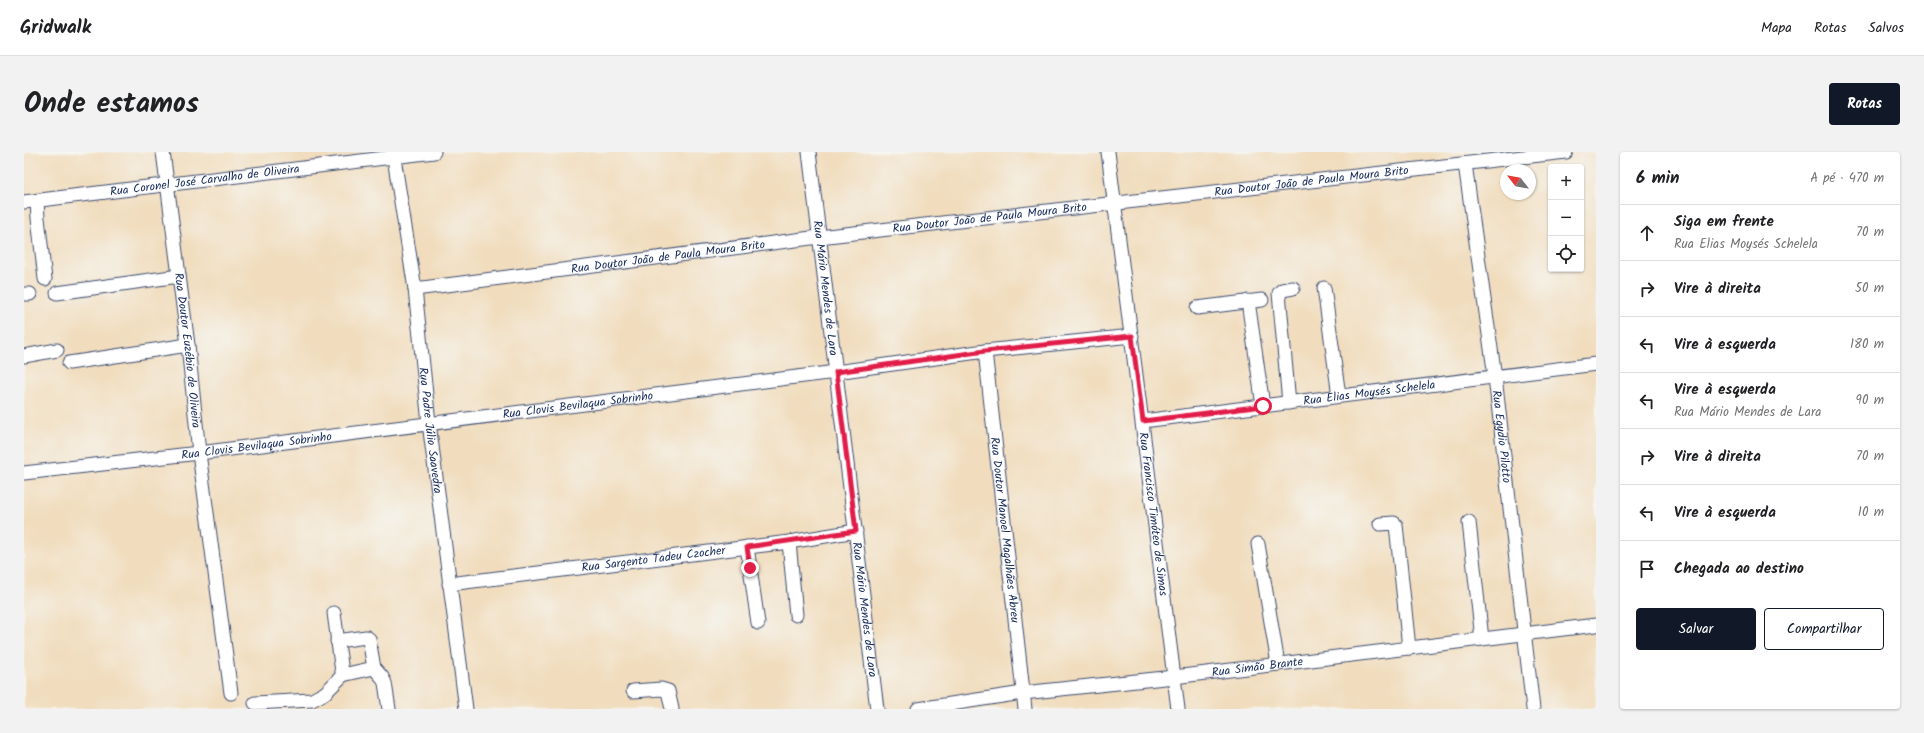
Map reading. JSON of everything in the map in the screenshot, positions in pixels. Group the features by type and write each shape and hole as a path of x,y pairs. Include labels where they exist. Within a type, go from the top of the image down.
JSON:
{"street":[{"name":"Rua Doutor Euzébio de Oliveira","path":"163,152 188,345 199,453 231,692"},
{"name":"Rua Coronel José Carvalho de Oliveira","path":"24,202 167,186 394,154 434,152"},
{"name":"Rua Mário Mendes de Lara","path":"809,152 877,709"},
{"name":"Rua Francisco Timóteo de Simas","path":"1108,152 1178,709"},
{"name":"Rua Doutor João de Paula Moura Brito","path":"415,289 819,237 1566,152"},
{"name":"Rua Padre Júlio Saavedra","path":"394,154 415,289 430,423 466,709"},
{"name":"Rua Egydio Pilotto","path":"1465,164 1495,377 1523,634 1533,709"},
{"path":"37,201 45,279"},
{"path":"57,293 179,276"},
{"path":"1289,403 1279,293 1282,290 1293,288"},
{"path":"1324,288 1339,396"},
{"path":"1197,308 1262,300"},
{"path":"1248,301 1263,406"},
{"name":"Rua Clovis Bevilaqua Sobrinho","path":"24,473 199,453 836,372 985,351 1132,336"},
{"path":"69,362 188,345"},
{"path":"24,356 57,350"},
{"name":"Rua Doutor Manoel Magalhães Abreu","path":"985,351 1025,709"},
{"name":"Rua Elias Moysés Schelela","path":"1143,421 1596,364"},
{"path":"1469,522 1482,639"},
{"path":"1380,524 1394,523 1396,525 1409,648"},
{"name":"Rua Sargento Tadeu Czocher","path":"450,584 788,542 856,531"},
{"path":"788,542 796,615"},
{"path":"1258,544 1278,664"},
{"path":"747,547 758,623"},
{"path":"334,613 336,641 342,672 344,674"},
{"name":"Rua Simão Brante","path":"918,709 1023,693 1174,677 1596,625"},
{"path":"336,641 368,638 374,668 385,683 389,709"},
{"path":"255,703 312,700 325,693 344,674 374,668"},
{"path":"633,691 661,689 668,691 672,709"}],"route":[{"path":"750,568 747,547 856,531 836,372 985,351 1132,336 1143,421 1263,406"}]}
